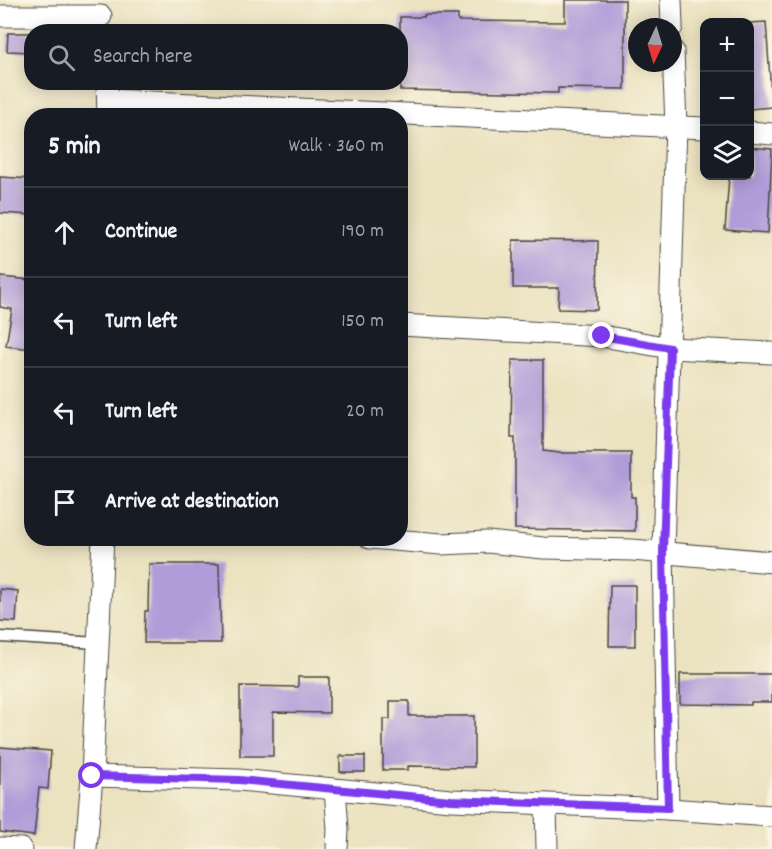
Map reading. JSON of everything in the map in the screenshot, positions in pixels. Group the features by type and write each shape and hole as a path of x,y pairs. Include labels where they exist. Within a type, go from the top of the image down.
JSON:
{"street":[{"path":"671,0 672,18"},
{"path":"0,16 101,16"},
{"path":"668,808 663,552 676,125 674,72"},
{"path":"108,99 305,108"},
{"path":"408,113 700,127"},
{"path":"754,132 772,134"},
{"path":"408,325 602,336 670,348 772,352"},
{"path":"408,541 441,544 488,542 543,548 632,550 772,562"},
{"path":"86,849 92,776 103,546"},
{"path":"92,776 239,780 451,800 668,808 772,816"},
{"path":"335,789 337,849"},
{"path":"546,804 547,849"},
{"path":"0,848 21,849"}],"lane":[{"path":"0,637 98,643"}],"building":[{"path":"565,0 625,0 625,89 558,88 558,93 400,90 408,90 408,24 400,24 400,17 458,15 458,21 565,22"},
{"path":"766,22 772,107 754,109 754,23"},
{"path":"8,33 24,33 24,52 7,51"},
{"path":"754,147 772,149 768,233 725,230 729,180 754,180"},
{"path":"0,177 24,178 24,214 0,213"},
{"path":"513,240 598,241 597,310 558,309 559,288 513,288"},
{"path":"0,277 24,279 24,348 6,346 12,309 0,307"},
{"path":"512,360 543,360 543,451 631,453 631,497 635,497 635,531 515,529 515,438 511,438"},
{"path":"149,564 219,564 221,643 144,643 145,611 148,611"},
{"path":"610,585 635,585 635,646 609,646"},
{"path":"0,589 18,591 16,622 0,621"},
{"path":"680,674 772,674 772,702 751,702 751,705 680,704"},
{"path":"298,677 329,677 329,713 273,712 273,756 240,756 240,686 298,687"},
{"path":"390,701 409,701 409,716 474,716 474,767 408,766 408,770 383,770 383,719 390,719"},
{"path":"0,747 51,751 48,789 39,788 34,836 0,832"},
{"path":"340,756 365,756 365,772 340,772"}],"route":[{"path":"92,776 239,780 451,800 668,808 663,552 670,348 602,336"}]}
